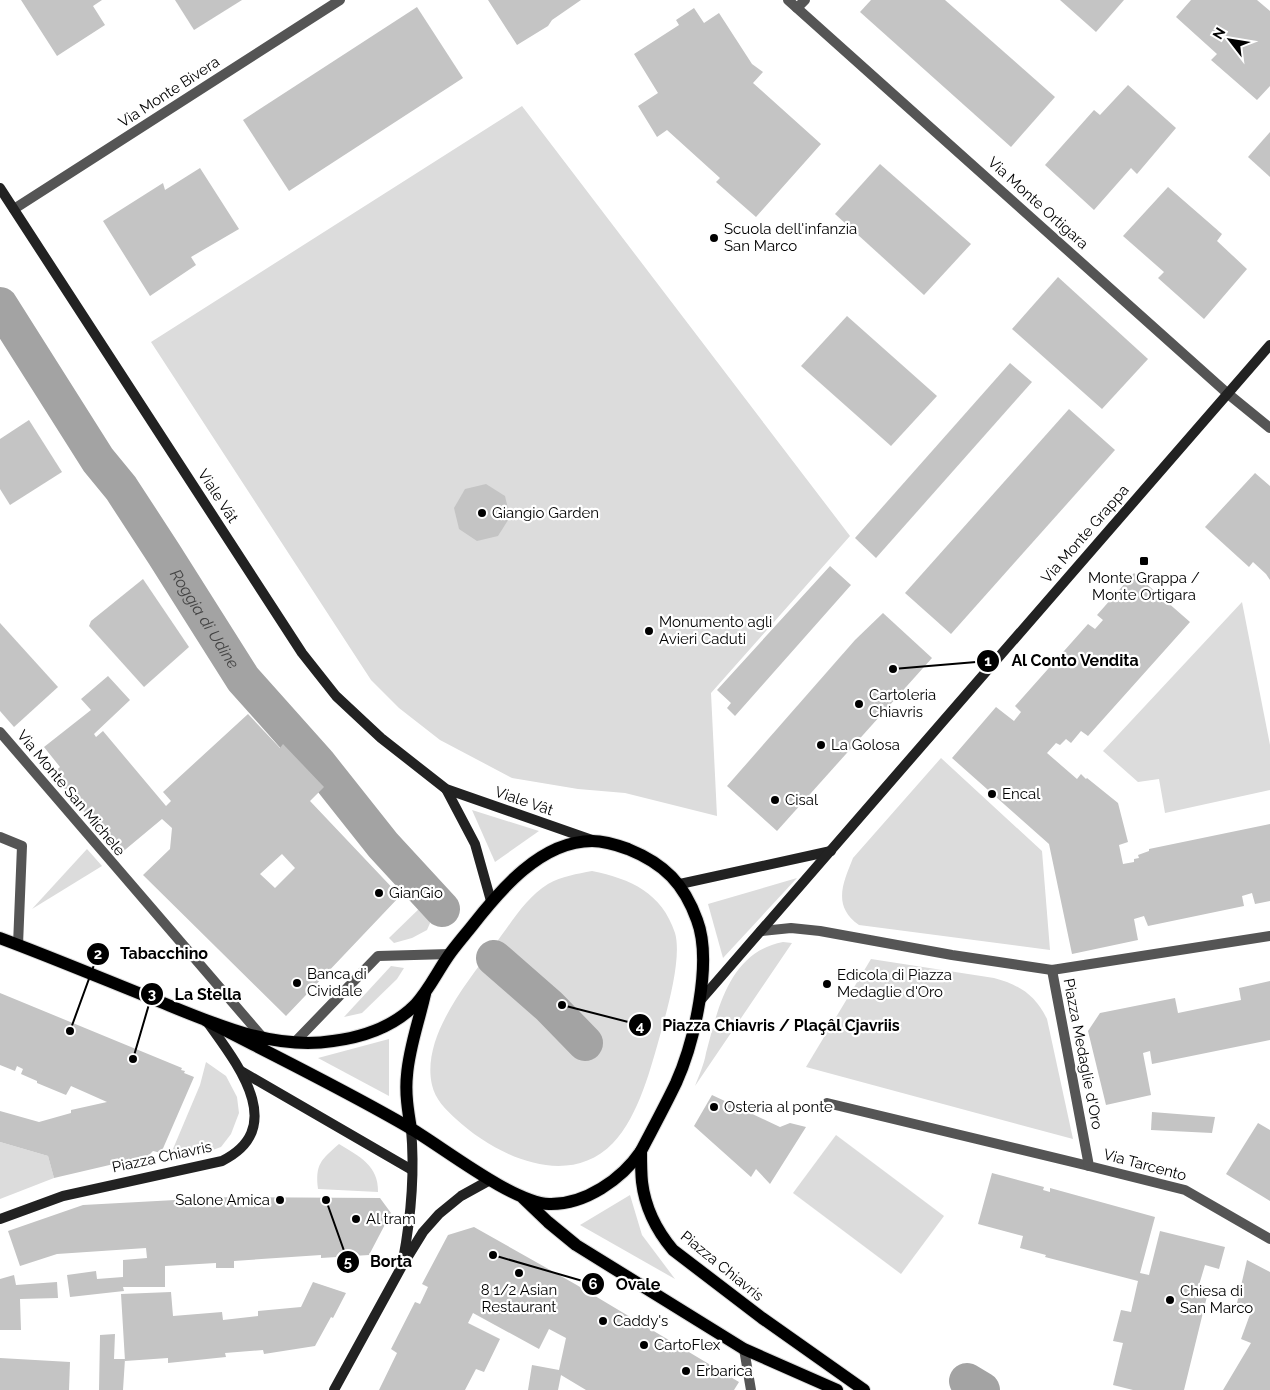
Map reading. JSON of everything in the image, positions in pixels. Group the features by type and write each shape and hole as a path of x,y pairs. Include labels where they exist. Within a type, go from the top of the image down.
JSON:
{"main road":[{"name":"Piazza Chiavris","path":"0,938 205,1020 264,1039 294,1043 329,1042 366,1035 401,1017 426,992 450,954 492,901 520,873 550,852 578,842 592,840 615,844 640,854 670,873 680,884 701,929 703,963 699,1002 688,1052 677,1082 634,1161 620,1175 600,1189 577,1199 549,1204 522,1197 490,1180 412,1129 205,1020"},
{"name":"Piazza Chiavris","path":"412,1129 408,1106 407,1075 410,1055 426,992"},
{"name":"Piazza Chiavris","path":"641,1151 642,1183 650,1214 663,1238 682,1259 864,1390"},
{"name":"Piazza Chiavris","path":"522,1197 576,1245 744,1349 837,1390"}],"street":[{"name":"Via Monte Bivera","path":"14,210 340,0"},
{"name":"Via Monte Ortigara","path":"788,0 1227,393 1270,428"},
{"path":"797,8 804,0"},
{"name":"Viale Vât","path":"0,188 302,653 336,696 381,738 446,790 592,840"},
{"name":"Via Monte Grappa","path":"831,851 1270,345"},
{"name":"Via Monte San Michele","path":"0,732 264,1039"},
{"name":"Viale Vât","path":"446,790 475,844 492,901"},
{"path":"0,837 22,846 18,945"},
{"path":"680,884 831,851"},
{"path":"699,1002 831,851"},
{"name":"Piazza Medaglie d'Oro","path":"761,931 776,928 802,928 952,955 1052,970 1089,1166"},
{"path":"1052,970 1270,936"},
{"path":"294,1043 378,956 450,954"},
{"name":"Piazza Chiavris","path":"0,1219 62,1196 206,1166 233,1156 244,1146 251,1135 254,1124 254,1104 250,1089 241,1070 205,1020"},
{"name":"Piazza Chiavris","path":"241,1070 412,1170"},
{"path":"827,1102 1089,1166"},
{"path":"402,1266 410,1224 412,1129"},
{"name":"Via Tarcento","path":"1089,1166 1185,1190 1270,1239"},
{"path":"334,1390 402,1266 424,1232 439,1214 461,1196 490,1180"},
{"path":"744,1349 751,1390"}],"shaded area":[{"path":"522,106 850,536 711,693 717,816 625,793 578,789 512,778 440,740 399,708 371,680 151,342"},
{"path":"1242,602 1270,745 1270,790 1165,813 1159,779 1138,782 1103,751"},
{"path":"941,758 1042,851 1050,950 859,925 845,910 842,894 843,885 853,858"},
{"path":"472,810 539,831 495,862"},
{"path":"87,849 102,866 32,909"},
{"path":"592,871 620,878 643,890 653,898 669,919 675,933 677,955 664,1022 643,1090 630,1119 613,1143 595,1157 575,1164 554,1166 511,1155 472,1133 438,1100 432,1085 430,1067 433,1048 440,1030 459,994 525,904 553,881"},
{"path":"797,878 723,958 708,904"},
{"path":"424,904 434,914 427,930 412,938 394,943 389,938"},
{"path":"783,942 792,943 695,1086 704,1062 721,1001 738,970 750,957 765,948"},
{"path":"871,959 994,978 1012,984 1032,997 1047,1019 1073,1139 806,1067"},
{"path":"391,966 404,968 397,979 362,1013 344,1017"},
{"path":"389,1039 389,1096 318,1058"},
{"path":"206,1062 226,1076 237,1097 239,1113 231,1134 221,1147 196,1156 170,1156 200,1085"},
{"path":"836,1135 944,1216 901,1274 793,1193"},
{"path":"0,1142 48,1156 54,1178 0,1199"},
{"path":"339,1144 360,1158 371,1169 375,1175 378,1192 318,1189 317,1174 321,1163"},
{"path":"630,1195 642,1235 675,1279 580,1225"}],"building":[{"path":"21,0 102,0 93,6 105,25 57,56"},
{"path":"175,0 242,0 194,30"},
{"path":"488,0 581,0 552,20 548,26 517,45"},
{"path":"871,0 945,0 1055,97 1011,147 860,12"},
{"path":"1060,0 1124,0 1096,32"},
{"path":"1191,0 1257,0 1270,11 1270,86 1257,100 1211,60 1217,54 1176,17"},
{"path":"417,7 463,78 289,191 243,120"},
{"name":"Scuola dell'infanzia San Marco","path":"694,8 704,23 719,13 752,64 763,72 753,83 821,144 756,217 716,182 720,178 667,130 657,137 638,106 658,93 634,54 679,25 676,20"},
{"path":"1128,85 1176,128 1137,174 1131,168 1094,210 1045,165 1094,110 1100,115"},
{"path":"1270,132 1270,177 1248,157"},
{"path":"880,164 971,244 924,295 835,214"},
{"path":"200,168 239,229 191,257 196,265 150,296 103,221 163,183 165,190"},
{"path":"1168,187 1222,234 1217,241 1247,269 1204,319 1158,278 1164,272 1123,236"},
{"path":"1058,277 1148,359 1102,409 1012,329"},
{"path":"847,316 937,396 891,446 801,366"},
{"path":"1010,363 1032,382 876,558 855,538"},
{"path":"1069,409 1115,450 951,634 905,593"},
{"path":"29,420 62,472 10,505 0,489 0,439"},
{"path":"1255,473 1270,486 1270,580 1253,562 1249,567 1205,527"},
{"name":"Giangio Garden","path":"486,484 505,496 510,517 498,536 477,541 459,529 454,508 465,489"},
{"path":"830,566 851,585 735,716 727,708 731,703 717,690"},
{"path":"1134,573 1190,622 1088,736 1081,731 1071,743 1066,739 1060,745 1056,743 1047,753 1077,779 1081,774 1118,803 1128,842 1119,845 1123,864 1134,862 1134,859 1139,858 1138,855 1149,851 1149,849 1270,824 1270,901 1255,904 1252,893 1242,896 1244,906 1148,926 1144,916 1134,919 1138,940 1072,954 1049,844 952,758 996,707 1014,721 1021,712 1015,706 1088,624 1095,629 1103,620 1097,615"},
{"path":"143,579 189,647 144,687 89,626 91,621"},
{"path":"883,613 932,658 777,831 727,786 855,640"},
{"path":"0,623 58,687 14,727 0,711"},
{"path":"108,676 130,700 94,734 96,737 103,731 166,806 171,801 163,792 248,714 280,748 283,744 324,787 310,801 400,896 286,1016 143,875 170,849 172,828 162,819 120,854 52,774 60,767 44,747 91,710 81,699","holes":["282,854 295,868 275,888 260,874"]},
{"path":"1270,981 1270,1040 1152,1064 1150,1051 1143,1053 1151,1095 1106,1105 1088,1031 1100,1013 1175,998 1178,1013 1241,1000 1239,988"},
{"path":"0,993 182,1068 181,1070 185,1071 184,1073 194,1077 161,1153 153,1151 148,1156 54,1178 48,1156 0,1142 0,1111 39,1122 71,1113 71,1110 107,1102 71,1086 66,1095 21,1074 23,1069 17,1066 15,1071 0,1065"},
{"path":"712,1095 780,1127 790,1123 806,1127 770,1184 756,1169 751,1177 694,1126"},
{"path":"1152,1112 1215,1117 1212,1133 1151,1130"},
{"path":"1258,1123 1270,1130 1270,1201 1226,1174"},
{"path":"992,1173 1044,1187 1043,1190 1050,1192 1050,1188 1155,1217 1140,1273 1149,1275 1160,1231 1225,1247 1219,1269 1205,1265 1199,1285 1209,1288 1184,1390 1133,1390 1113,1385 1123,1343 1113,1341 1121,1310 1131,1312 1138,1281 1045,1257 1046,1255 1020,1248 1023,1236 978,1224"},
{"path":"231,1197 380,1198 391,1213 369,1255 321,1258 321,1255 234,1261 234,1268 216,1268 216,1263 165,1266 165,1287 123,1287 124,1291 70,1297 67,1275 96,1271 97,1279 123,1277 123,1260 147,1258 146,1248 57,1254 20,1266 8,1231 83,1205"},
{"path":"474,1227 575,1284 739,1382 734,1390 586,1390 561,1375 558,1390 528,1390 532,1365 559,1370 566,1338 549,1329 539,1349 473,1313 468,1323 500,1339 484,1372 476,1369 465,1390 379,1390 397,1353 391,1349 415,1302 420,1304 428,1287 422,1284 448,1235"},
{"path":"1247,1260 1270,1272 1270,1390 1223,1390 1251,1343 1241,1339 1252,1309 1237,1303"},
{"path":"14,1275 16,1285 57,1282 58,1298 20,1299 21,1330 0,1330 0,1279"},
{"path":"313,1282 346,1293 315,1346 264,1354 263,1350 225,1353 226,1357 168,1363 168,1358 125,1361 121,1294 171,1292 173,1316 222,1312 223,1320 258,1316 258,1311 301,1307"},
{"path":"115,1334 114,1359 125,1359 123,1390 99,1390 100,1335"},
{"path":"0,1358 70,1362 69,1390 0,1390"}],"waterway":[{"name":"Roggia di Udine","path":"0,305 98,460 121,488 243,679 318,763 383,845 442,909"},
{"name":"Roggia di Udine","path":"494,958 549,1006 585,1043"},
{"name":"Roggia di Udine","path":"967,1381 982,1390"}],"place":[{"name":"Scuola dell'infanzia San Marco","path":"714,238"},
{"name":"Giangio Garden","path":"482,513"},
{"name":"Monte Grappa / Monte Ortigara","path":"1144,561"},
{"name":"Monumento agli Avieri Caduti","path":"649,631"},
{"name":"Al Conto Vendita","path":"893,669"},
{"name":"Cartoleria Chiavris","path":"859,704"},
{"name":"La Golosa","path":"821,745"},
{"name":"Encal","path":"992,794"},
{"name":"Cisal","path":"775,800"},
{"name":"GianGio","path":"379,893"},
{"name":"Banca di Cividale","path":"297,983"},
{"name":"Edicola di Piazza Medaglie d'Oro","path":"827,984"},
{"name":"Piazza Chiavris / Plaçâl Cjavriis","path":"562,1005"},
{"name":"Tabacchino","path":"70,1031"},
{"name":"La Stella","path":"133,1059"},
{"name":"Osteria al ponte","path":"714,1107"},
{"name":"Salone Amica","path":"280,1200"},
{"name":"Borta","path":"326,1200"},
{"name":"Al tram","path":"356,1219"},
{"name":"Ovale","path":"493,1255"},
{"name":"8 1/2 Asian Restaurant","path":"519,1273"},
{"name":"Chiesa di San Marco","path":"1170,1300"},
{"name":"Caddy's","path":"603,1321"},
{"name":"CartoFlex","path":"644,1345"},
{"name":"Erbarica","path":"686,1371"}]}
